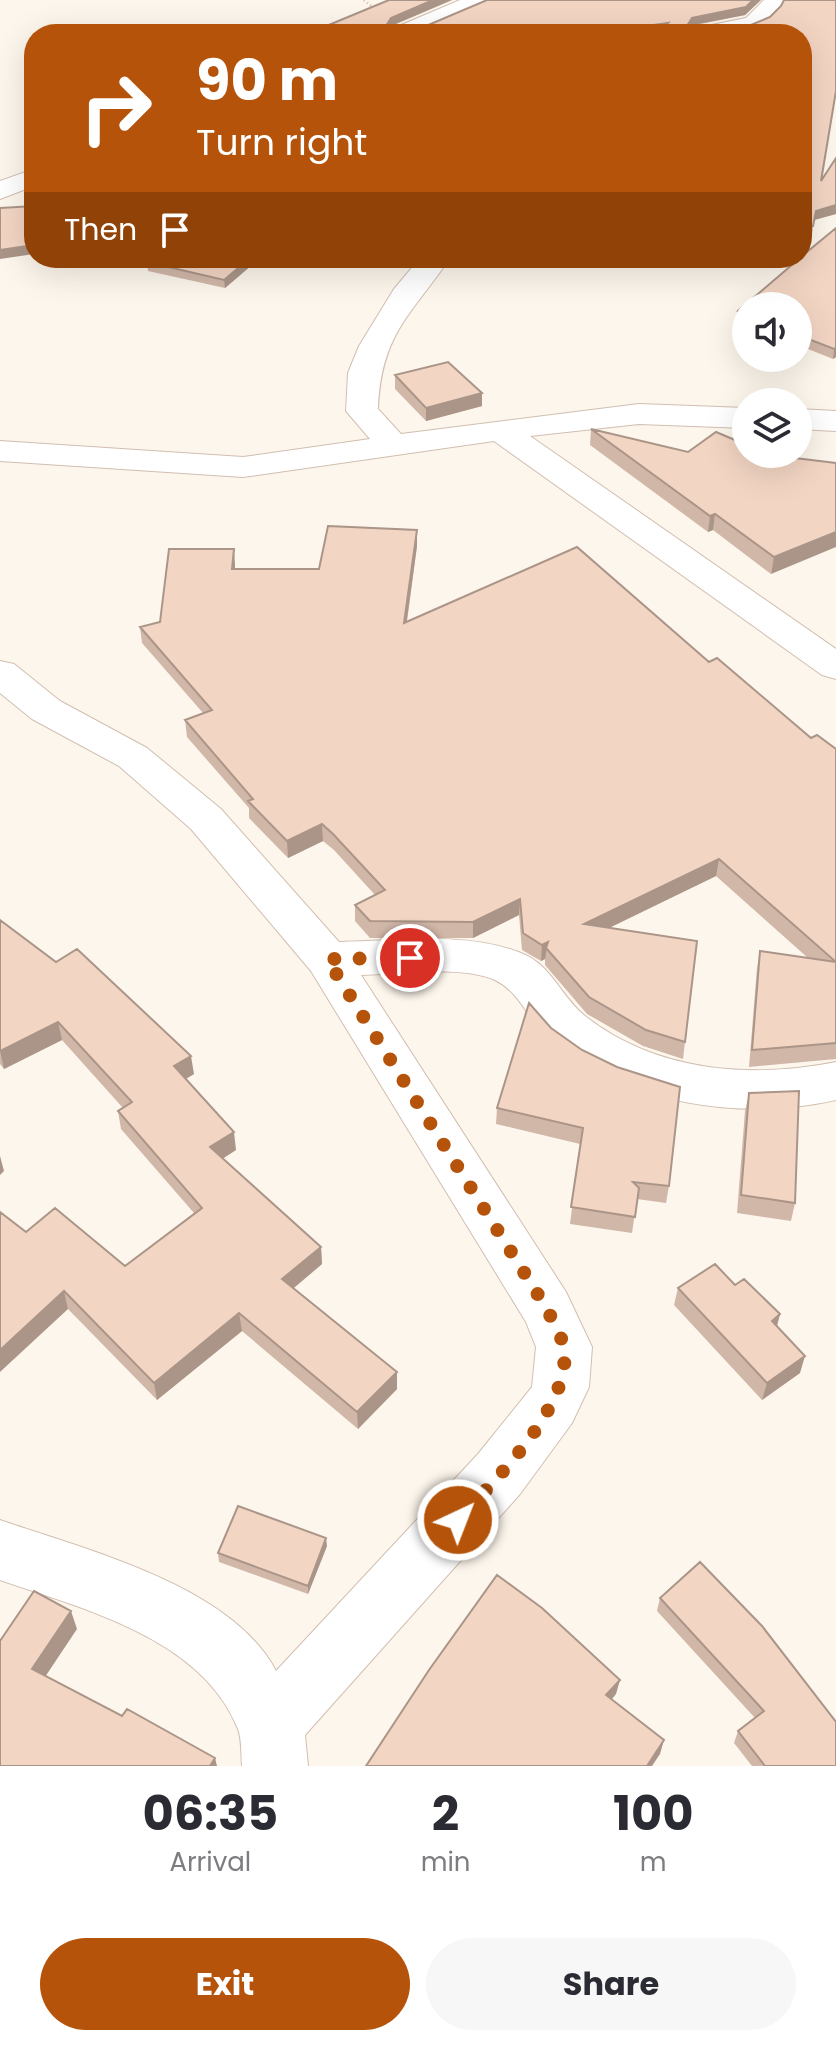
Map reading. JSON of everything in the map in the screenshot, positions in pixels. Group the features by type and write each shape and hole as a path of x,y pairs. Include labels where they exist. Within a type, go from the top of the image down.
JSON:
{"street":[{"path":"423,24 479,0"},
{"path":"745,24 767,17 775,0"},
{"path":"0,191 24,181"},
{"path":"394,446 362,411 364,371 419,268"},
{"path":"0,451 243,467 500,430 639,414 732,417"},
{"path":"812,420 836,421"},
{"path":"500,430 836,667"},
{"path":"0,673 46,710 133,757 206,819 327,959 547,1309 564,1347 565,1366 561,1387 552,1405 499,1474 273,1746 249,1684 211,1641 152,1606 0,1550"},
{"path":"327,959 437,958 504,965 522,974 549,1002 566,1028 607,1052 664,1078 750,1092 812,1088 836,1081"}],"building":[{"path":"389,0 433,0 391,18 387,24 331,24"},
{"path":"487,0 753,0 746,7 692,18 688,24 431,24"},
{"path":"784,0 836,0 836,91 821,181 836,158 836,205 816,211 813,226 812,24 753,24 770,17"},
{"path":"24,207 24,246 0,250 0,208"},
{"path":"836,228 834,349 812,340 812,292 760,292 788,268 812,268 812,248"},
{"path":"173,268 238,268 224,280"},
{"path":"448,362 482,393 426,408 395,375"},
{"path":"591,429 688,452 716,432 732,439 732,468 812,468 812,460 836,463 836,532 774,557 715,514 710,516"},
{"path":"328,526 417,530 404,623 577,547 709,662 717,658 811,738 817,735 836,749 836,962 719,859 584,924 697,941 685,1042 646,1030 589,997 546,948 548,942 542,945 523,933 520,899 473,922 370,921 355,905 385,890 322,824 287,841 248,801 253,799 185,720 212,710 140,627 160,622 169,549 234,549 232,569 319,569"},
{"path":"0,920 56,962 77,949 191,1056 174,1066 234,1132 210,1147 321,1247 282,1279 397,1372 357,1412 239,1313 154,1383 64,1291 0,1350 0,1212 26,1232 55,1208 125,1266 202,1208 118,1111 132,1102 58,1022 0,1051"},
{"path":"760,951 836,962 836,1043 752,1050"},
{"path":"529,1003 551,1028 582,1050 617,1067 680,1087 669,1186 633,1182 639,1188 635,1217 571,1207 583,1128 497,1108"},
{"path":"799,1091 795,1203 741,1195 749,1093"},
{"path":"715,1264 735,1285 744,1279 780,1314 772,1321 805,1356 767,1383 678,1288"},
{"path":"238,1506 326,1538 308,1586 218,1553"},
{"path":"700,1562 762,1626 836,1722 836,1766 765,1766 738,1731 764,1711 660,1598"},
{"path":"497,1575 542,1608 620,1680 606,1695 664,1740 647,1766 366,1766"},
{"path":"34,1591 71,1611 32,1669 122,1716 127,1709 215,1758 210,1766 0,1766 0,1641"}],"route":[{"path":"410,958 327,959 547,1309 564,1347 565,1366 561,1387 552,1405 499,1474 458,1520"}]}
